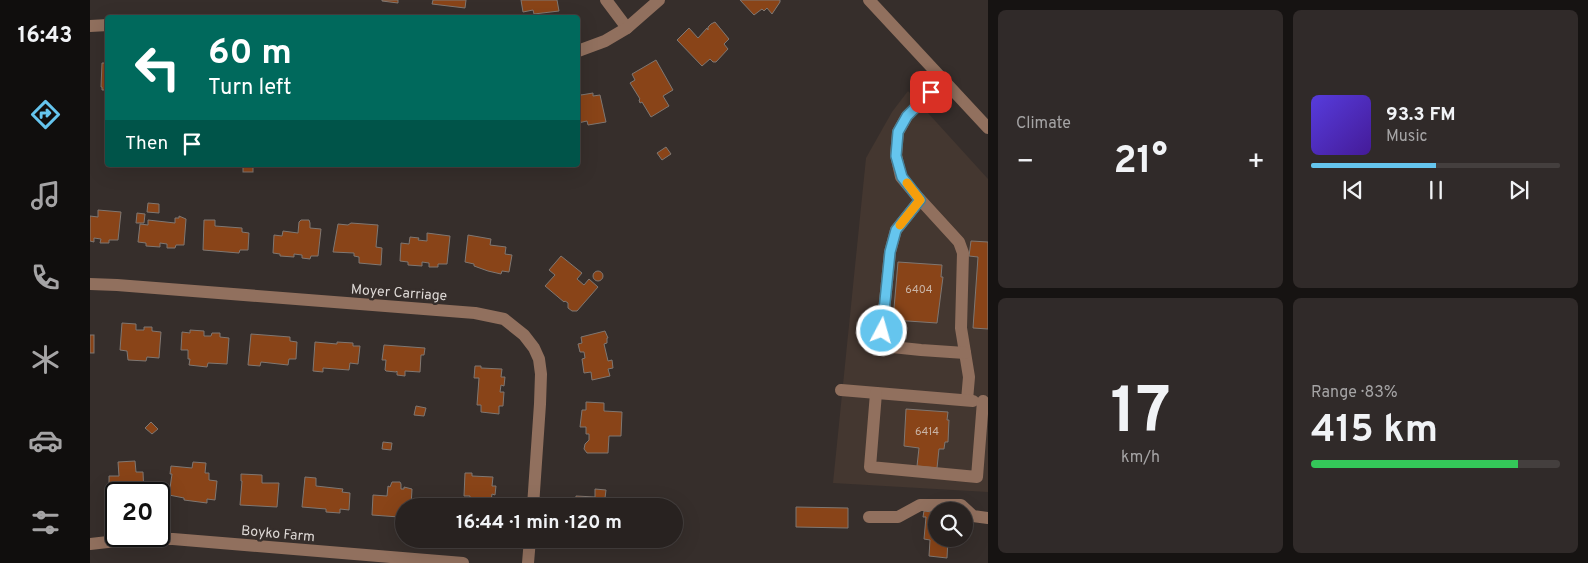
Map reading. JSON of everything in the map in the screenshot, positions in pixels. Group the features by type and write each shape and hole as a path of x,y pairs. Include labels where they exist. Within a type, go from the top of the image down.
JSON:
{"street":[{"path":"606,0 627,28"},
{"path":"580,51 605,41 627,28 659,0"},
{"path":"869,0 988,128"},
{"path":"90,26 105,25"},
{"path":"943,80 907,116 898,132 896,156 902,177 958,242 963,253 960,328 969,377 967,400"},
{"path":"920,200 896,230 890,252 882,331 892,347 965,353"},
{"name":"Moyer Carriage","path":"90,284 475,312 504,319 524,335 534,348 539,359 541,374 540,404 534,498"},
{"path":"841,390 986,402 977,477 870,467 876,393"},
{"path":"869,517 898,517 920,505 961,505 974,516 988,518"},
{"name":"Boyko Farm","path":"90,544 134,539 173,539 463,563"},
{"path":"528,563 529,548"}],"shaded area":[{"path":"908,91 988,179 988,492 833,483 866,158 892,112"}],"building":[{"path":"398,0 398,3 382,1"},
{"path":"433,0 466,0 465,8 432,4"},
{"path":"521,0 557,0 559,11 534,14 533,10 523,12"},
{"path":"740,0 780,0 780,2 772,14 767,8 754,15"},
{"path":"715,22 729,39 724,44 728,49 716,62 710,59 702,66 677,40 689,28 698,38"},
{"path":"656,60 673,90 663,96 669,106 651,117 642,102 640,103 640,99 630,83 635,80 632,74"},
{"path":"102,63 105,63 105,90 102,90"},
{"path":"580,93 581,95 593,93 593,96 600,95 606,122 588,125 587,121 580,123"},
{"path":"666,147 671,154 662,160 657,153"},
{"path":"243,167 253,167 253,172 243,172"},
{"path":"148,203 159,204 159,213 147,212"},
{"path":"98,210 121,212 118,240 100,243 101,239 94,238 94,242 90,241 90,216 98,217"},
{"path":"137,213 145,214 144,223 136,223"},
{"path":"179,216 186,219 184,245 167,248 167,244 160,243 160,247 146,246 146,243 138,242 140,224 148,225 148,220 175,223 175,218 179,218"},
{"path":"204,220 215,220 215,226 242,228 242,232 249,233 248,250 240,250 239,253 203,250"},
{"path":"301,220 309,220 310,228 321,229 318,256 311,256 310,259 302,258 302,255 294,254 294,257 280,256 280,254 273,253 274,235 282,236 283,231 298,233"},
{"path":"351,223 378,225 376,247 382,248 381,265 359,263 359,257 354,256 354,253 333,252 338,224 348,225"},
{"path":"427,233 450,236 447,264 429,267 429,263 422,262 422,266 408,265 408,262 400,261 401,243 409,244 410,237 427,241"},
{"path":"468,235 491,239 490,245 506,247 505,254 512,255 509,272 502,271 501,274 465,262"},
{"path":"971,241 988,242 988,329 973,328 978,257 969,256"},
{"path":"561,256 582,273 577,279 584,285 589,279 598,287 577,311 572,311 568,308 568,303 564,302 545,286 555,275 549,270"},
{"path":"898,262 942,265 941,277 943,277 937,323 893,320"},
{"path":"598,271 603,276 598,281 593,276"},
{"path":"122,323 136,324 136,330 152,327 152,331 161,332 159,358 147,357 146,361 128,360 127,351 120,350"},
{"path":"190,330 204,331 204,336 220,333 220,337 229,338 227,364 208,363 207,367 189,365 188,350 181,350 182,332 190,333"},
{"path":"605,331 608,338 607,343 604,344 608,361 612,360 613,368 608,369 610,376 592,380 591,372 584,373 582,359 585,358 584,352 580,352 578,344 582,343 581,337"},
{"path":"251,334 290,337 290,341 297,342 296,359 289,359 288,365 261,362 260,366 248,365"},
{"path":"90,335 94,335 94,353 90,353"},
{"path":"315,342 353,343 353,346 360,346 358,364 350,363 349,370 323,368 323,372 313,371"},
{"path":"384,345 425,348 424,355 421,355 420,372 405,371 405,376 397,375 397,371 386,371 386,360 382,360"},
{"path":"475,366 502,369 501,377 505,377 504,386 501,385 500,392 504,392 503,406 499,406 499,414 481,412 481,405 477,405 479,378 474,378"},
{"path":"586,402 604,403 604,411 622,412 621,436 609,436 608,453 587,453 584,449 585,444 589,440 589,434 586,434 586,427 580,427 582,410 586,410"},
{"path":"416,406 426,408 424,416 414,415"},
{"path":"906,409 948,412 948,442 945,442 944,449 939,449 937,468 917,466 919,448 904,446"},
{"path":"151,422 158,429 152,434 145,428"},
{"path":"383,442 392,443 391,450 382,449"},
{"path":"135,461 136,472 143,472 143,482 109,482 109,476 119,476 118,462"},
{"path":"193,462 206,463 205,473 209,473 209,480 217,481 215,500 207,499 207,503 184,500 184,498 170,495 171,466 192,468"},
{"path":"465,473 472,473 472,476 493,477 492,486 496,486 495,495 492,494 491,498 470,498 470,496 464,496"},
{"path":"241,474 262,475 262,483 279,483 277,507 240,505"},
{"path":"305,477 316,478 316,486 343,489 342,492 350,493 349,510 340,509 340,513 326,512 326,509 302,507"},
{"path":"392,482 400,482 401,489 404,489 404,487 412,489 411,498 395,498 395,517 372,515 373,495 387,496 388,486 390,487"},
{"path":"595,489 606,490 605,498 576,498 576,496 595,497"},
{"path":"796,507 848,508 848,528 796,527"},
{"path":"924,511 928,512 928,540 924,539 926,517 923,517"},
{"path":"930,547 948,547 947,558 929,556"}],"slow traffic":[{"path":"900,225 920,200 907,183"}],"route":[{"path":"882,331 890,252 896,230 920,200 902,177 896,156 898,132 907,116 931,92"}]}
